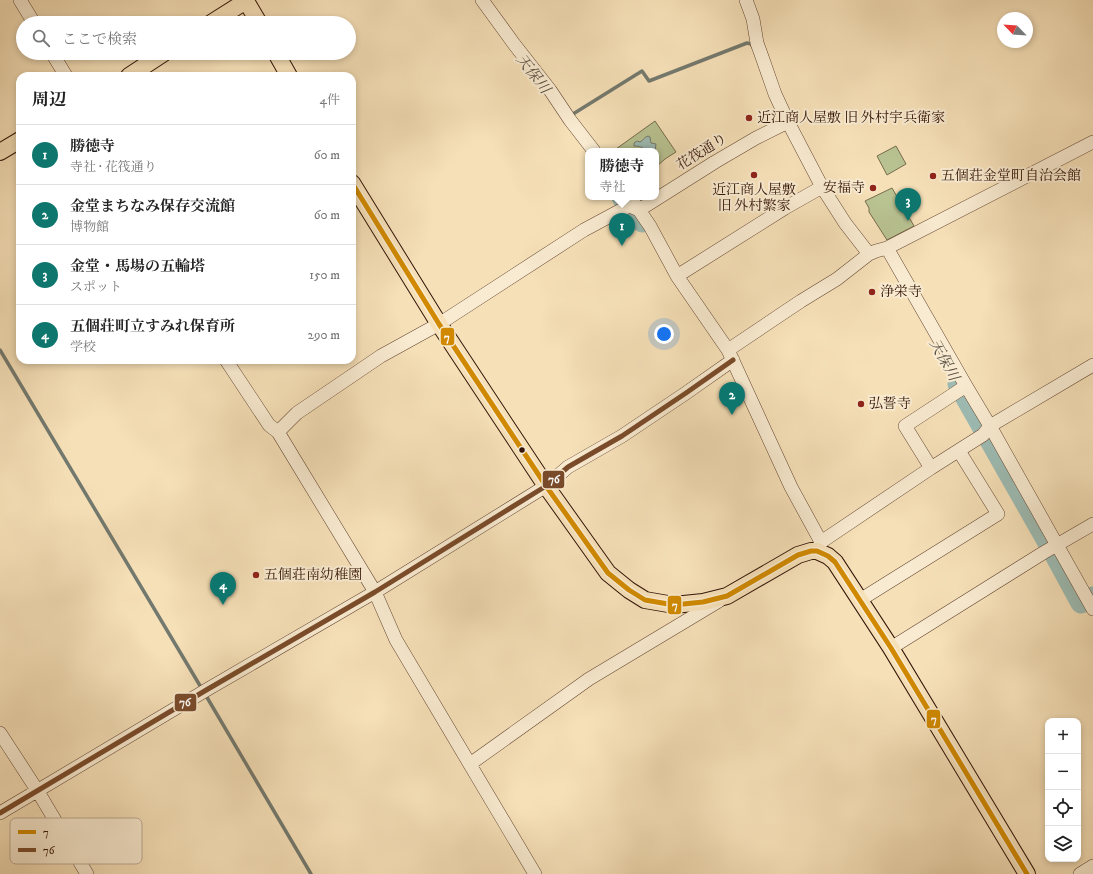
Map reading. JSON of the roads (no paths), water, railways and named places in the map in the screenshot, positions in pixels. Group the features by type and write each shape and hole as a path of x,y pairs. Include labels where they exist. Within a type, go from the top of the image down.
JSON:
{"main road":[{"path":"222,16 246,0 255,16"},
{"path":"134,72 153,60"},
{"path":"280,60 287,72"},
{"path":"0,152 16,142"},
{"path":"356,189 439,324 546,486 608,573 644,600 674,605 703,602 727,596 798,555 819,547 835,562 891,648 1027,874"}],"street":[{"path":"20,0 30,16"},
{"path":"482,0 592,148"},
{"path":"746,0 753,19 760,54 786,122 821,188 869,254"},
{"path":"56,60 64,72"},
{"name":"花筏通り","path":"659,191 715,162 786,122"},
{"path":"0,813 202,692 375,592 546,486 568,467 622,436 686,393 730,355 801,301 837,278 869,254 876,250 887,248 1093,142"},
{"path":"677,276 821,188"},
{"name":"花筏通り","path":"278,432 297,413 381,356 439,324 577,234 641,200"},
{"path":"631,205 650,226 677,276 730,355 819,547 931,468 959,451 987,430 1093,365"},
{"path":"887,248 963,389 1053,548 1091,605"},
{"path":"229,364 268,425 278,432 375,592 396,640 535,874"},
{"path":"931,468 905,426 963,389"},
{"path":"860,600 998,514 959,451"},
{"path":"891,648 1093,524"},
{"path":"470,764 589,679 727,596"},
{"path":"0,733 54,818"},
{"path":"81,864 87,874"},
{"path":"1080,874 1093,866"}],"water":[{"path":"645,137 650,137 651,143 656,144 655,148 642,148 634,146 634,143 637,141 640,142"}],"waterway":[{"path":"573,114 642,71 649,81 747,43 751,44 753,47"},
{"name":"天保川","path":"624,200 642,222"},
{"path":"0,350 202,689"},
{"name":"天保川","path":"958,384 1081,603 1093,597"},
{"path":"205,694 311,874"}],"place":[{"name":"近江商人屋敷 旧 外村宇兵衛家","path":"749,118"},
{"name":"近江商人屋敷 旧 外村繁家","path":"754,175"},
{"name":"五個荘金堂町自治会館","path":"933,176"},
{"name":"安福寺","path":"873,188"},
{"name":"金堂・馬場の五輪塔","path":"908,221"},
{"name":"勝徳寺","path":"622,246"},
{"name":"浄栄寺","path":"872,292"},
{"name":"弘誓寺","path":"861,404"},
{"name":"金堂まちなみ保存交流館","path":"732,415"},
{"name":"五個荘南幼稚園","path":"256,575"},
{"name":"五個荘町立すみれ保育所","path":"223,605"}]}
